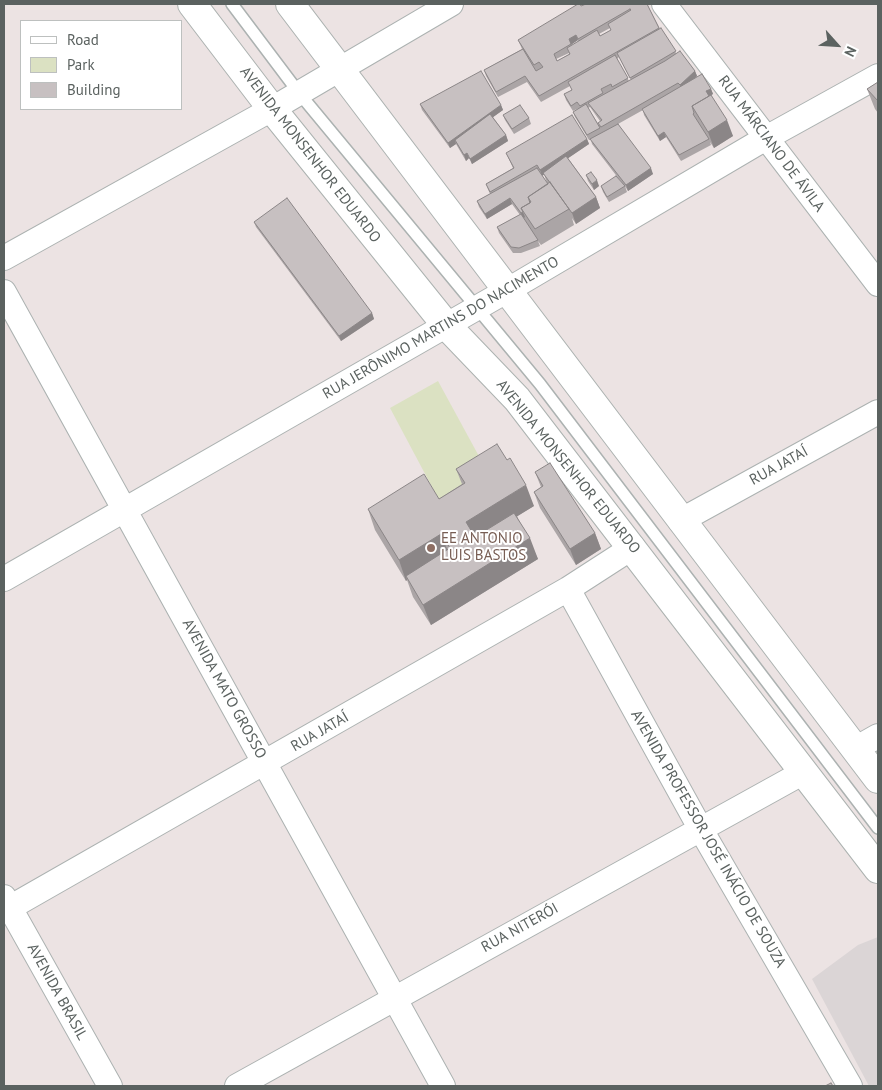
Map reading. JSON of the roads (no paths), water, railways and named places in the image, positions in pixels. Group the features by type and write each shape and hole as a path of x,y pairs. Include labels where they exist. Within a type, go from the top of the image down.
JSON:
{"street":[{"name":"AVENIDA MONSENHOR EDUARDO","path":"192,4 272,109 446,325 517,399 633,547 878,869"},
{"path":"290,4 508,290 680,521 878,779"},
{"path":"4,258 272,109 451,4"},
{"name":"RUA MÁRCIANO DE ÁVILA","path":"664,4 878,284"},
{"name":"RUA JERÔNIMO MARTINS DO NACIMENTO","path":"4,579 478,308 766,138 878,76"},
{"name":"AVENIDA MATO GROSSO","path":"4,292 443,1086"},
{"name":"RUA JATAÍ","path":"680,521 878,412"},
{"name":"RUA JATAÍ","path":"6,905 265,763 568,589 633,547"},
{"name":"AVENIDA PROFESSOR JOSÉ INÁCIO DE SOUZA","path":"568,589 843,1084"},
{"path":"855,749 878,736"},
{"name":"RUA NITERÓI","path":"237,1086 804,772"},
{"name":"AVENIDA BRASIL","path":"6,905 110,1086"}],"lane":[{"path":"232,4 299,93 546,392 878,828"}],"place":[{"name":"EE ANTONIO LUIS BASTOS","path":"431,548"}]}
